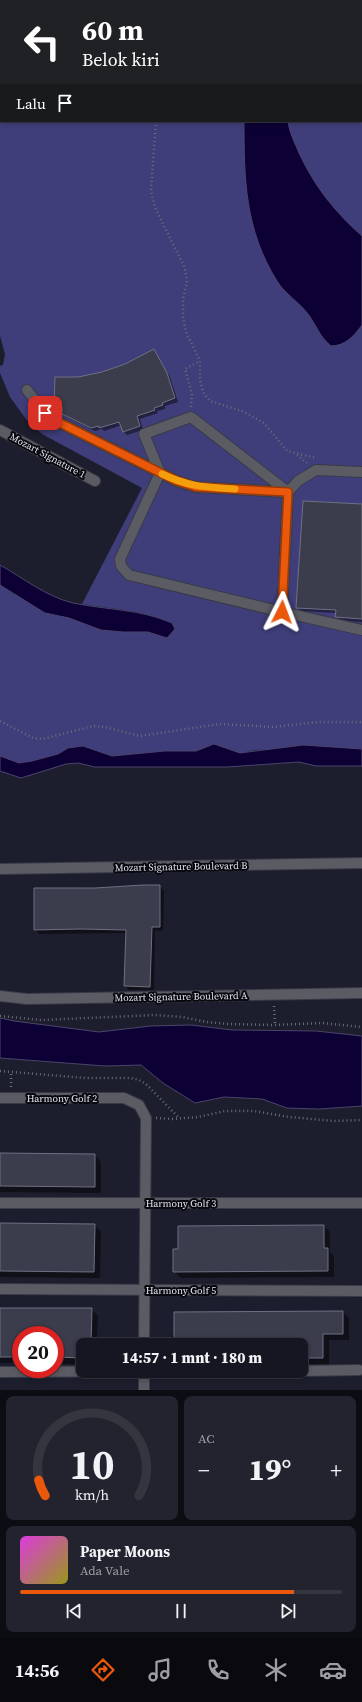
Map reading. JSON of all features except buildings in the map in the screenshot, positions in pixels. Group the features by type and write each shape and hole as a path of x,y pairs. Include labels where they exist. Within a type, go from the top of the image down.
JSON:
{"street":[{"path":"27,390 45,413 58,422 177,481 196,487 288,492"},
{"path":"288,492 191,417 144,434 160,473 120,559 121,566 129,575 362,630"},
{"name":"Mozart Signature 1","path":"0,430 95,481"},
{"path":"282,612 288,492 298,481 316,470 362,472"},
{"name":"Mozart Signature Boulevard B","path":"0,871 362,863"},
{"name":"Mozart Signature Boulevard A","path":"0,996 27,999 362,993"},
{"name":"Harmony Golf 2","path":"0,1098 124,1098 139,1105 146,1118"},
{"path":"144,1338 146,1118"},
{"name":"Harmony Golf 3","path":"0,1203 362,1203"},
{"name":"Harmony Golf 5","path":"0,1289 362,1291"},
{"path":"308,1370 359,1370"},
{"path":"0,1372 76,1371"},
{"path":"144,1378 144,1390"}],"path":[{"path":"156,122 151,173 151,190 155,208 185,268 187,282 183,299 183,317 186,332 200,362 200,380 203,392 210,401 242,411 264,422 287,451 323,458"},
{"path":"191,417 192,394 185,369 200,362"},
{"path":"0,721 33,738 43,739 93,726 105,727 140,736 220,724 273,727 318,722 362,722"},
{"path":"274,995 274,1026"},
{"path":"0,1016 42,1020 78,1020 155,1015 182,1017 206,1022 228,1024 274,1026 322,1023 362,1027"},
{"path":"0,1071 86,1078 131,1078 139,1080 146,1084 179,1118"},
{"path":"146,1118 198,1117 225,1111 254,1111 289,1117 334,1121 362,1120"}],"shaded area":[{"path":"0,122 362,122 362,749 334,747 255,750 240,753 214,744 196,751 165,751 112,756 82,746 68,748 58,754 19,763 0,756 0,585 45,613 69,618 101,630 148,632 167,638 172,623 150,615 127,610 82,604 142,488 42,434 26,419 10,397 0,373 0,366 3,365 5,354 0,336"},
{"path":"244,122 288,122 299,153 319,188 334,208 362,236 362,325 356,333 345,342 336,346 331,346 327,342 308,314 280,286 266,262 252,223 248,204"},
{"path":"0,565 35,587 63,600 73,603 136,612 160,618 172,623 175,629 167,638 148,632 101,630 69,618 45,613 0,585"},
{"path":"214,744 240,753 303,745 362,749 362,766 316,766 299,762 227,767 95,767 78,763 66,764 21,778 0,771 0,756 19,763 58,754 68,748 83,746 112,756 165,751 196,751"},
{"path":"0,1018 99,1032 151,1026 191,1025 232,1030 316,1031 362,1036 362,1106 319,1109 287,1108 262,1099 224,1097 195,1103 163,1083 141,1065 105,1066 0,1058"}],"slow traffic":[{"path":"162,474 196,487 235,489"}],"route":[{"path":"45,413 58,422 177,481 196,487 288,492 282,612"}]}
